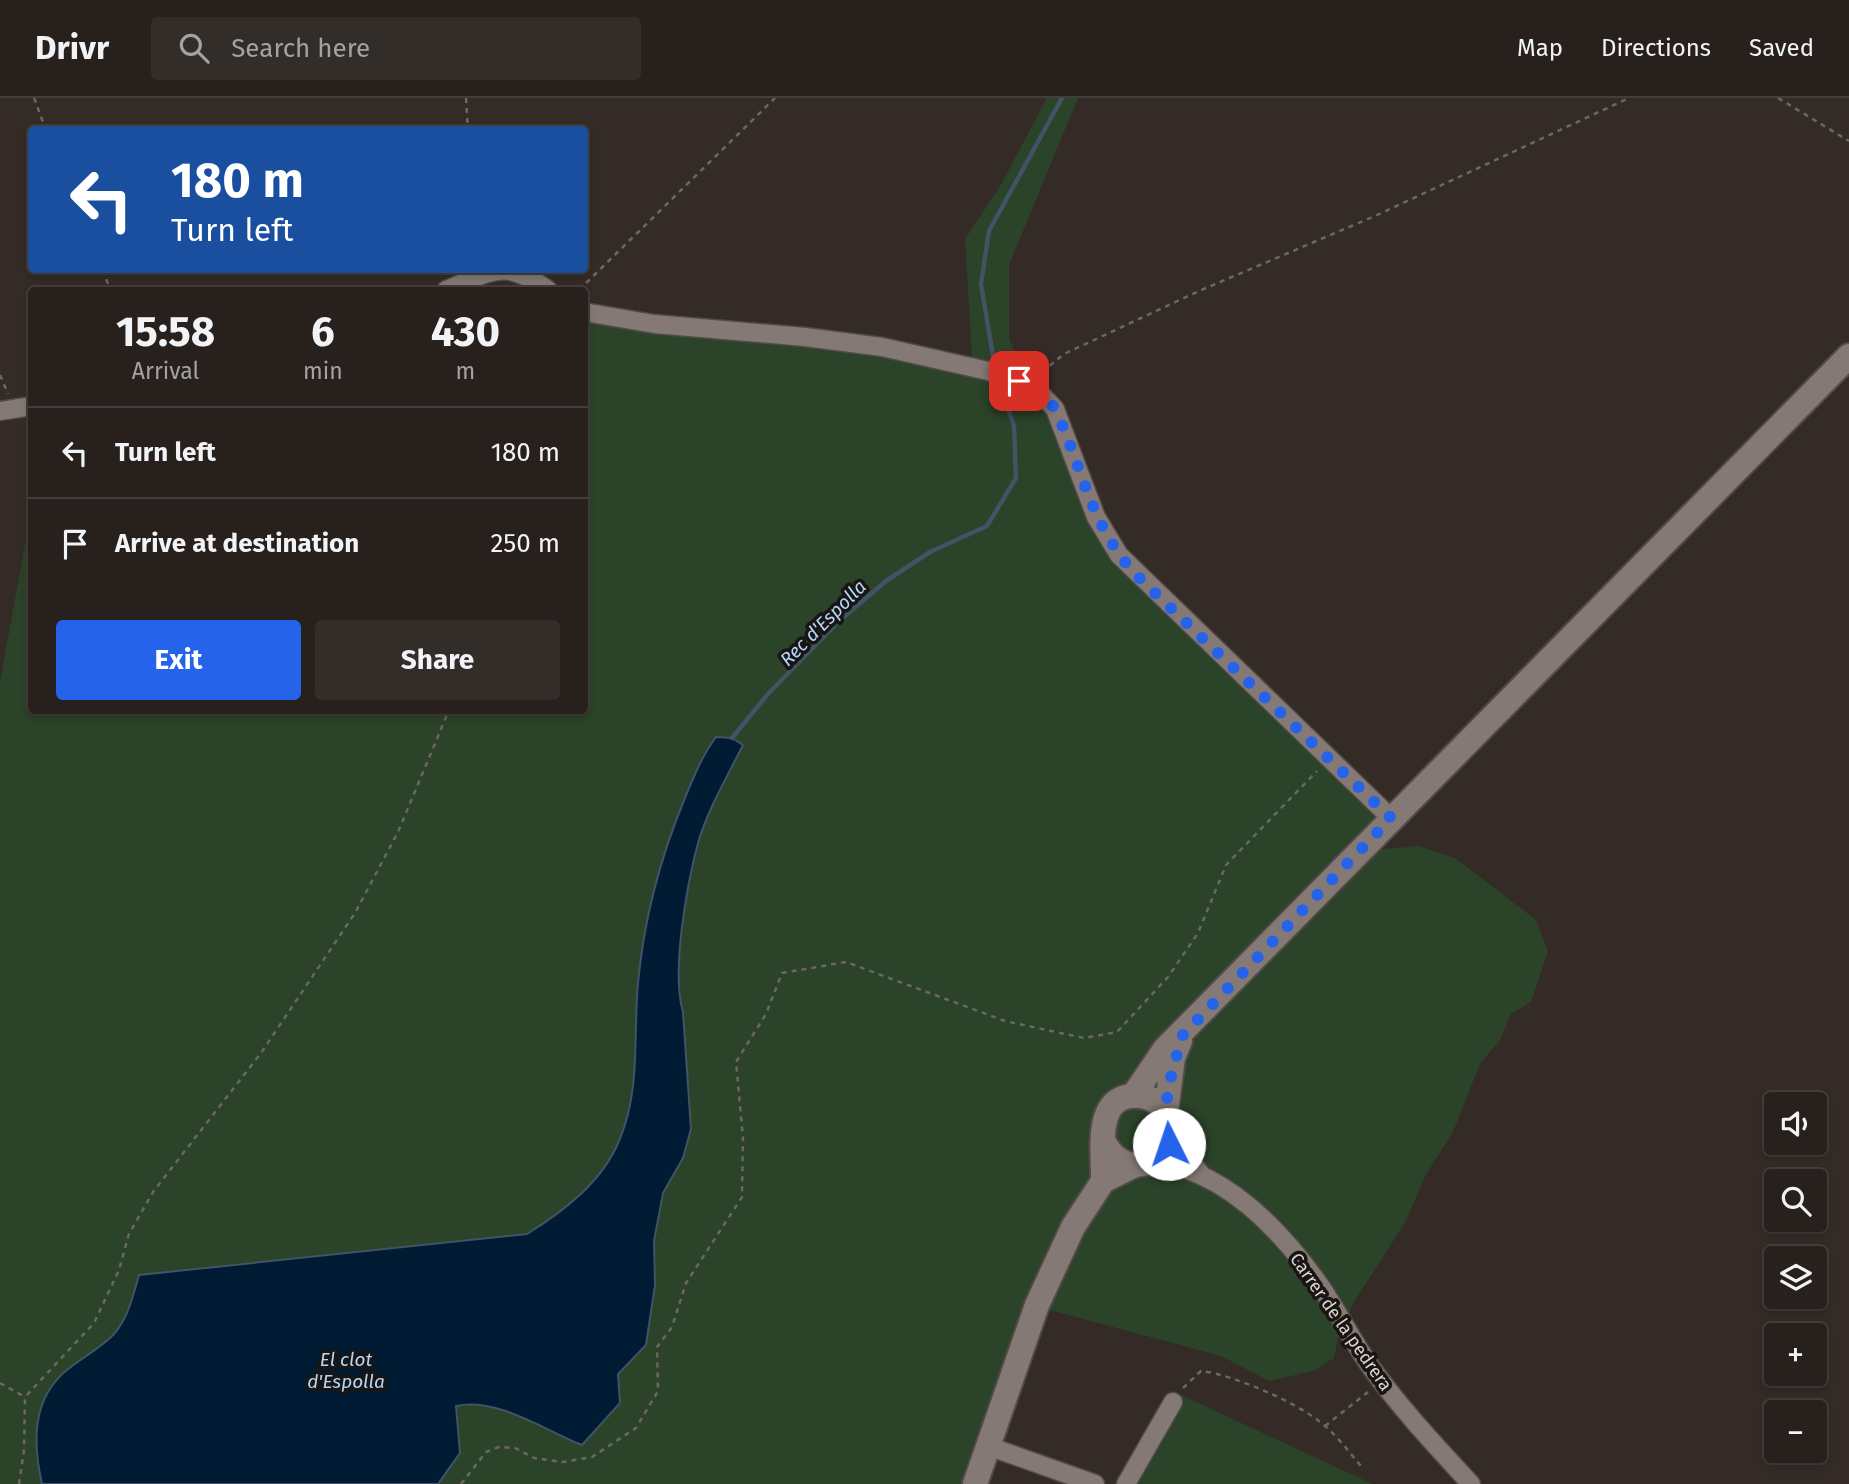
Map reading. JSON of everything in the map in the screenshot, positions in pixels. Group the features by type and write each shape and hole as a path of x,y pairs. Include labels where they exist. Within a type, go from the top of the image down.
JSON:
{"main road":[{"path":"1133,1096 1165,1049 1182,1036 1391,818 1849,356"},
{"path":"1103,1181 1143,1164 1166,1150 1173,1058 1182,1036"},
{"path":"975,1484 1037,1305 1073,1227 1103,1181 1105,1143 1102,1131 1107,1113 1115,1103 1133,1096 1152,1099 1169,1122"},
{"path":"1105,1143 1117,1159 1143,1164"}],"street":[{"path":"454,287 485,275 498,273"},
{"path":"523,273 544,287"},
{"path":"588,313 654,324 805,337 881,347 988,371 1035,388 1055,409 1096,517 1119,555 1391,818"},
{"name":"Carrer de la pedrera","path":"1169,1122 1178,1146 1200,1173"},
{"name":"Carrer de la pedrera","path":"1143,1164 1175,1164 1200,1173 1246,1205 1294,1253 1319,1284 1382,1381 1412,1420 1471,1484"},
{"path":"1126,1484 1172,1402"},
{"path":"988,1446 1095,1484"}],"path":[{"path":"34,98 44,126"},
{"path":"466,98 468,126"},
{"path":"582,287 775,98"},
{"path":"1035,388 1044,368 1064,354 1629,98"},
{"path":"1778,98 1849,141"},
{"path":"0,375 15,408"},
{"path":"19,1484 24,1450 26,1397 94,1322 115,1281 129,1234 153,1192 261,1053 355,913 398,832 447,714"},
{"path":"461,1484 486,1452 499,1447 514,1448 534,1458 563,1462 592,1457 636,1428 659,1391 657,1347 672,1326 686,1283 742,1197 743,1138 736,1062 766,1014 782,973 846,962 1005,1021 1084,1038 1117,1031 1168,977 1198,933 1226,865 1331,758"},
{"path":"1172,1402 1200,1371 1220,1373 1264,1392 1325,1426 1361,1466"},
{"path":"1325,1426 1382,1381"},
{"path":"0,1383 26,1397"}],"green space":[{"path":"1047,98 1078,98 1009,265 1009,338 1028,388 1047,394 1112,545 1394,820 1378,837 1382,849 1419,846 1455,858 1536,920 1548,951 1531,1002 1511,1014 1500,1040 1480,1064 1453,1132 1425,1176 1406,1221 1354,1302 1338,1338 1334,1358 1313,1371 1269,1381 1221,1356 1046,1309 980,1484 0,1484 0,682 28,528 28,714 588,714 588,317 882,349 973,373 965,239 999,188"},
{"path":"1181,1395 1351,1474 1372,1484 1137,1484"}],"water":[{"name":"El clot d'Espolla","path":"716,737 732,738 743,745 702,830 689,881 682,928 679,974 691,1129 683,1158 663,1193 654,1241 655,1285 646,1345 618,1374 620,1403 582,1445 504,1410 472,1404 456,1406 460,1453 438,1484 42,1484 36,1438 41,1408 47,1394 67,1370 103,1344 119,1328 130,1306 139,1275 527,1234 555,1216 603,1170 619,1141 631,1102 641,959 661,866 692,782"}],"waterway":[{"name":"Rec d'Espolla","path":"995,368 981,284 989,231 1062,98"},
{"name":"Rec d'Espolla","path":"732,738 768,694 838,622 886,581 930,552 987,526 1016,478 1014,426 998,380"}],"route":[{"path":"1019,381 1046,396 1055,409 1096,517 1107,539 1133,572 1391,818 1182,1036 1173,1058 1168,1088 1166,1112 1171,1132 1169,1144"}]}
